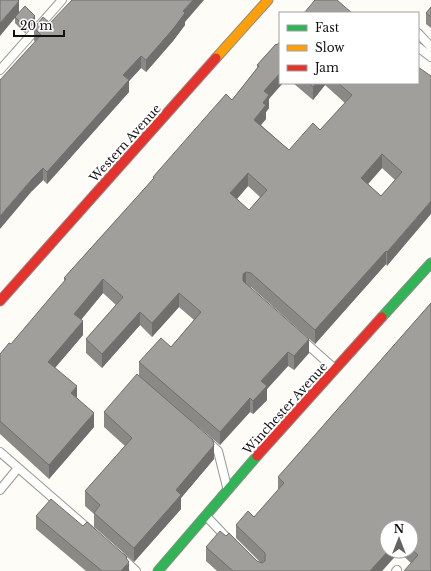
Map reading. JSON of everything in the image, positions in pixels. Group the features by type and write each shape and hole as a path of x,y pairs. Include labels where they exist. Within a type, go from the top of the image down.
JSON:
{"street":[{"name":"Western Avenue","path":"0,301 268,0"},
{"name":"Winchester Avenue","path":"158,571 205,515 431,263"}],"lane":[{"path":"0,70 62,0"},
{"path":"419,34 431,47"},
{"path":"419,47 431,57"},
{"path":"292,331 335,370"},
{"path":"200,435 218,451 228,490"},
{"path":"0,452 100,540"},
{"path":"0,490 18,468"},
{"path":"205,515 232,543"},
{"path":"118,555 136,571"}],"building":[{"path":"0,0 19,1 0,23"},
{"path":"72,0 193,0 183,11 185,13 173,29 146,60 141,56 123,75 129,80 47,172 43,168 0,216 0,80 41,35 34,28 43,17 50,23"},
{"path":"315,0 337,0 351,12 305,12"},
{"path":"25,6 35,16 25,27 15,17"},
{"path":"431,7 431,17 426,13"},
{"path":"279,42 279,74 264,91 269,95 263,103 266,105 254,120 289,150 313,123 320,130 352,95 339,84 419,84 419,68 431,76 431,201 387,252 386,251 315,330 251,273 246,272 243,274 243,281 309,339 294,356 288,352 261,381 267,386 253,401 250,398 220,432 139,362 161,338 171,347 201,312 179,293 152,323 140,312 102,354 86,339 123,297 103,279 74,314 83,321 48,362 77,386 71,393 94,413 49,465 0,421 0,354 9,343 11,344 66,279 64,278 154,178 153,177 226,94 232,100 259,66 257,65 276,44 277,45","holes":["382,154 402,172 381,196 361,178","248,173 267,190 249,210 230,193"]},
{"path":"431,303 431,571 404,571 414,559 419,559 419,519 379,519 379,559 381,559 370,571 233,571 206,547 220,531 226,536 229,533 257,561 262,563 265,561 265,553 236,525 248,511 254,517 284,483 278,477"},
{"path":"137,374 213,440 214,445 176,490 181,495 134,548 94,513 100,505 85,491 132,438 104,412"},
{"path":"51,499 83,526 87,522 127,557 126,558 129,562 121,571 102,571 36,516"}],"traffic: fast":[{"path":"382,317 431,263"},
{"path":"158,571 257,456"}],"traffic: slow":[{"path":"216,58 268,0"}],"traffic: jam":[{"path":"0,301 216,58"},
{"path":"257,456 382,317"}]}
